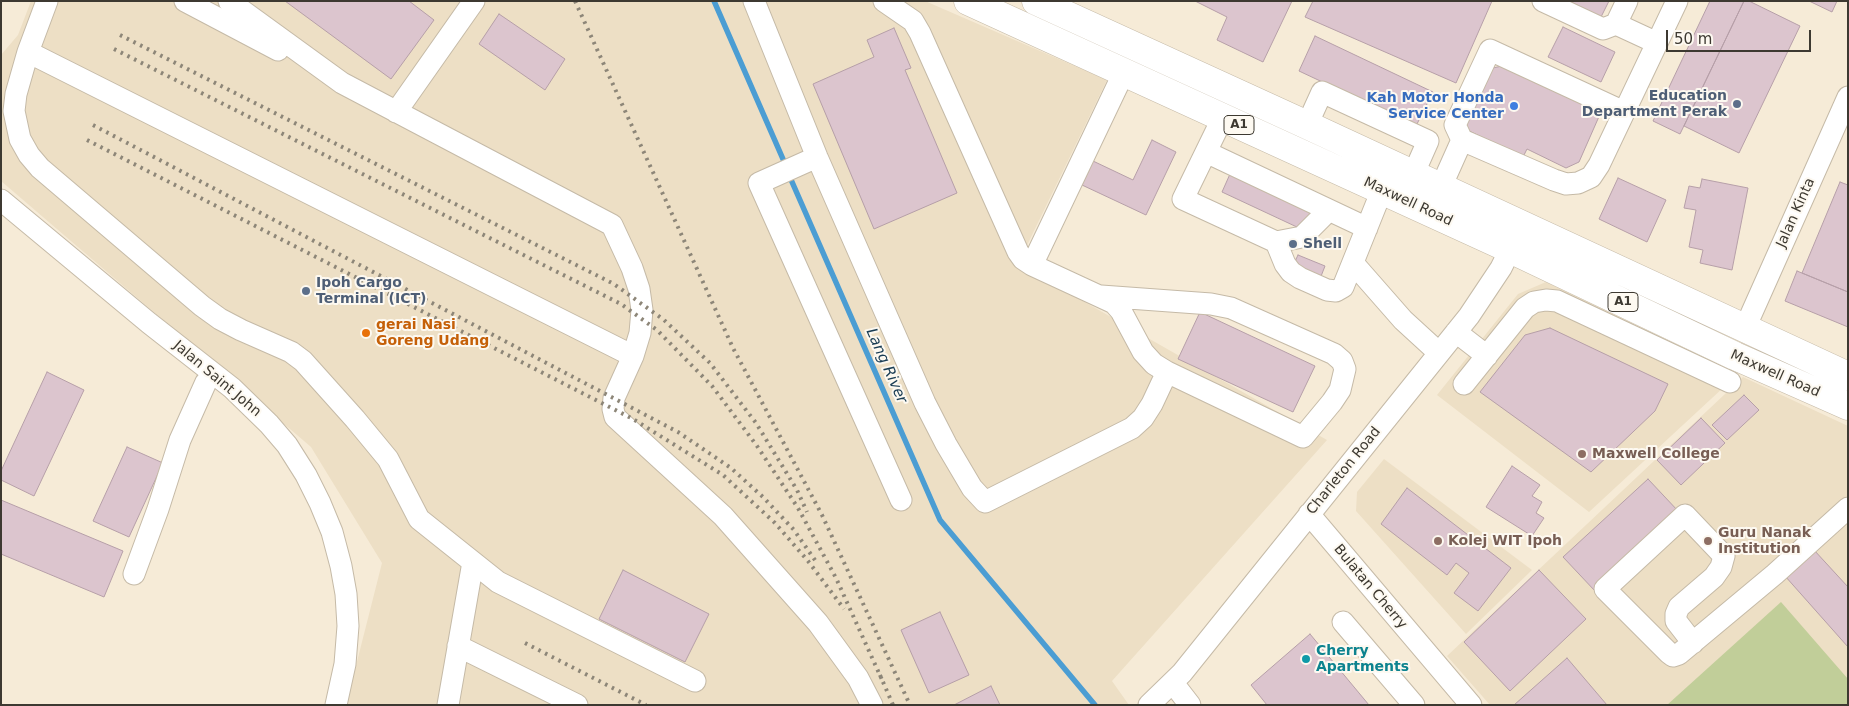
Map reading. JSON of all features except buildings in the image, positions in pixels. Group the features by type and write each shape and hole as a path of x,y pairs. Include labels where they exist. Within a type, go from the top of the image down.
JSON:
{"main road":[{"name":"Maxwell Road","path":"968,1 1382,190 1672,324 1735,356 1847,406"},
{"name":"Maxwell Road","path":"1036,1 1848,376"},
{"path":"1672,324 1725,334 1738,333 1744,328"},
{"path":"1744,328 1742,336 1748,346 1760,358 1825,389 1847,406"}],"street":[{"path":"46,1 28,52 16,94 14,110 20,139 29,155 40,168 202,306 220,319 291,352 303,361 388,459 419,520 498,582 695,681"},
{"path":"185,1 612,225 632,268 639,289 642,310 640,333 633,356 614,398 615,418 723,516 818,623 858,678 872,705"},
{"path":"229,1 342,83"},
{"path":"396,112 474,1"},
{"path":"754,1 809,161 925,403 968,480 985,502 1132,428 1143,418 1152,404 1167,372"},
{"path":"884,1 913,21 920,33 1018,252 1024,260 1114,303 1121,311 1143,352 1154,364 1303,437 1340,390 1345,369 1342,360 1334,354 1231,308 1211,304 1100,296"},
{"path":"1543,1 1603,29 1616,24 1627,1"},
{"path":"1624,112 1490,50 1455,125 1462,140 1554,180 1566,184 1578,183 1590,177 1599,165 1677,1"},
{"path":"1616,24 1657,43"},
{"path":"28,52 633,356"},
{"path":"1032,264 1124,72"},
{"path":"1307,125 1322,92 1419,137 1428,142 1413,175"},
{"name":"Jalan Kinta","path":"1744,328 1848,97"},
{"path":"1223,117 1183,199 1276,242 1302,237 1329,210"},
{"path":"1441,187 1462,140"},
{"path":"1206,152 1367,228"},
{"path":"809,161 759,183 900,500"},
{"path":"1276,242 1285,264 1291,272 1327,290 1336,291 1343,287 1382,190"},
{"name":"Jalan Saint John","path":"1,200 149,323 232,388 269,424 287,445 306,475 320,503 332,532 341,566 346,594 348,626 345,664 336,705"},
{"name":"Jalan Saint John","path":"1,213 92,293 240,410 262,430 278,451 310,507 322,537 335,595 337,627 333,662 324,705"},
{"name":"Charleton Road","path":"1149,705 1182,673 1456,332 1490,286 1522,225"},
{"path":"1353,263 1403,320 1439,353"},
{"path":"1464,384 1525,308 1534,302 1546,300 1558,302 1730,382"},
{"path":"1456,332 1487,356"},
{"path":"134,574 158,510 180,440 206,382"},
{"path":"1693,643 1676,621 1676,614 1679,607 1714,577 1721,567 1724,556 1685,515 1605,589 1673,656 1679,654 1693,643 1775,574 1848,508"},
{"name":"Bulatan Cherry","path":"1309,514 1471,705"},
{"path":"448,705 473,562"},
{"path":"1343,622 1414,705"},
{"path":"458,646 577,705"},
{"path":"1172,683 1190,705"}],"shaded area":[{"path":"31,1 925,1 1107,80 1018,264 1327,440 1112,681 1129,705 346,705 382,563 311,447 1,181 1,55 18,35"},
{"name":"Maxwell College","path":"1546,282 1738,374 1589,512 1437,395 1518,294"},
{"name":"Guru Nanak Institution","path":"1743,377 1848,426 1848,705 1490,705 1447,656"},
{"name":"Kolej WIT Ipoh","path":"1384,459 1532,570 1466,634 1356,511 1357,492"}],"green space":[{"path":"1781,602 1848,679 1848,705 1667,705"}],"waterway":[{"name":"Lang River","path":"714,1 786,166"},
{"name":"Lang River","path":"789,175 940,520 1095,705"}],"railway":[{"path":"575,1 733,348 822,515 910,705"},
{"path":"120,35 614,284 664,320 710,363 756,423 797,490 807,512"},
{"path":"114,49 621,304 657,330 712,386 757,446 798,508 836,578 883,682"},
{"path":"93,125 678,432 731,468 763,497 794,530 817,563"},
{"path":"87,140 633,419 723,475 775,523 808,561 844,609"},
{"path":"525,643 646,705"},
{"path":"880,675 893,705"}],"place":[{"name":"Education Department Perak","path":"1737,104"},
{"name":"Kah Motor Honda Service Center","path":"1514,106"},
{"name":"Shell","path":"1293,244"},
{"name":"Ipoh Cargo Terminal (ICT)","path":"306,291"},
{"name":"gerai Nasi Goreng Udang","path":"366,333"},
{"name":"Maxwell College","path":"1582,454"},
{"name":"Kolej WIT Ipoh","path":"1438,541"},
{"name":"Guru Nanak Institution","path":"1708,541"},
{"name":"Cherry Apartments","path":"1306,659"}]}
